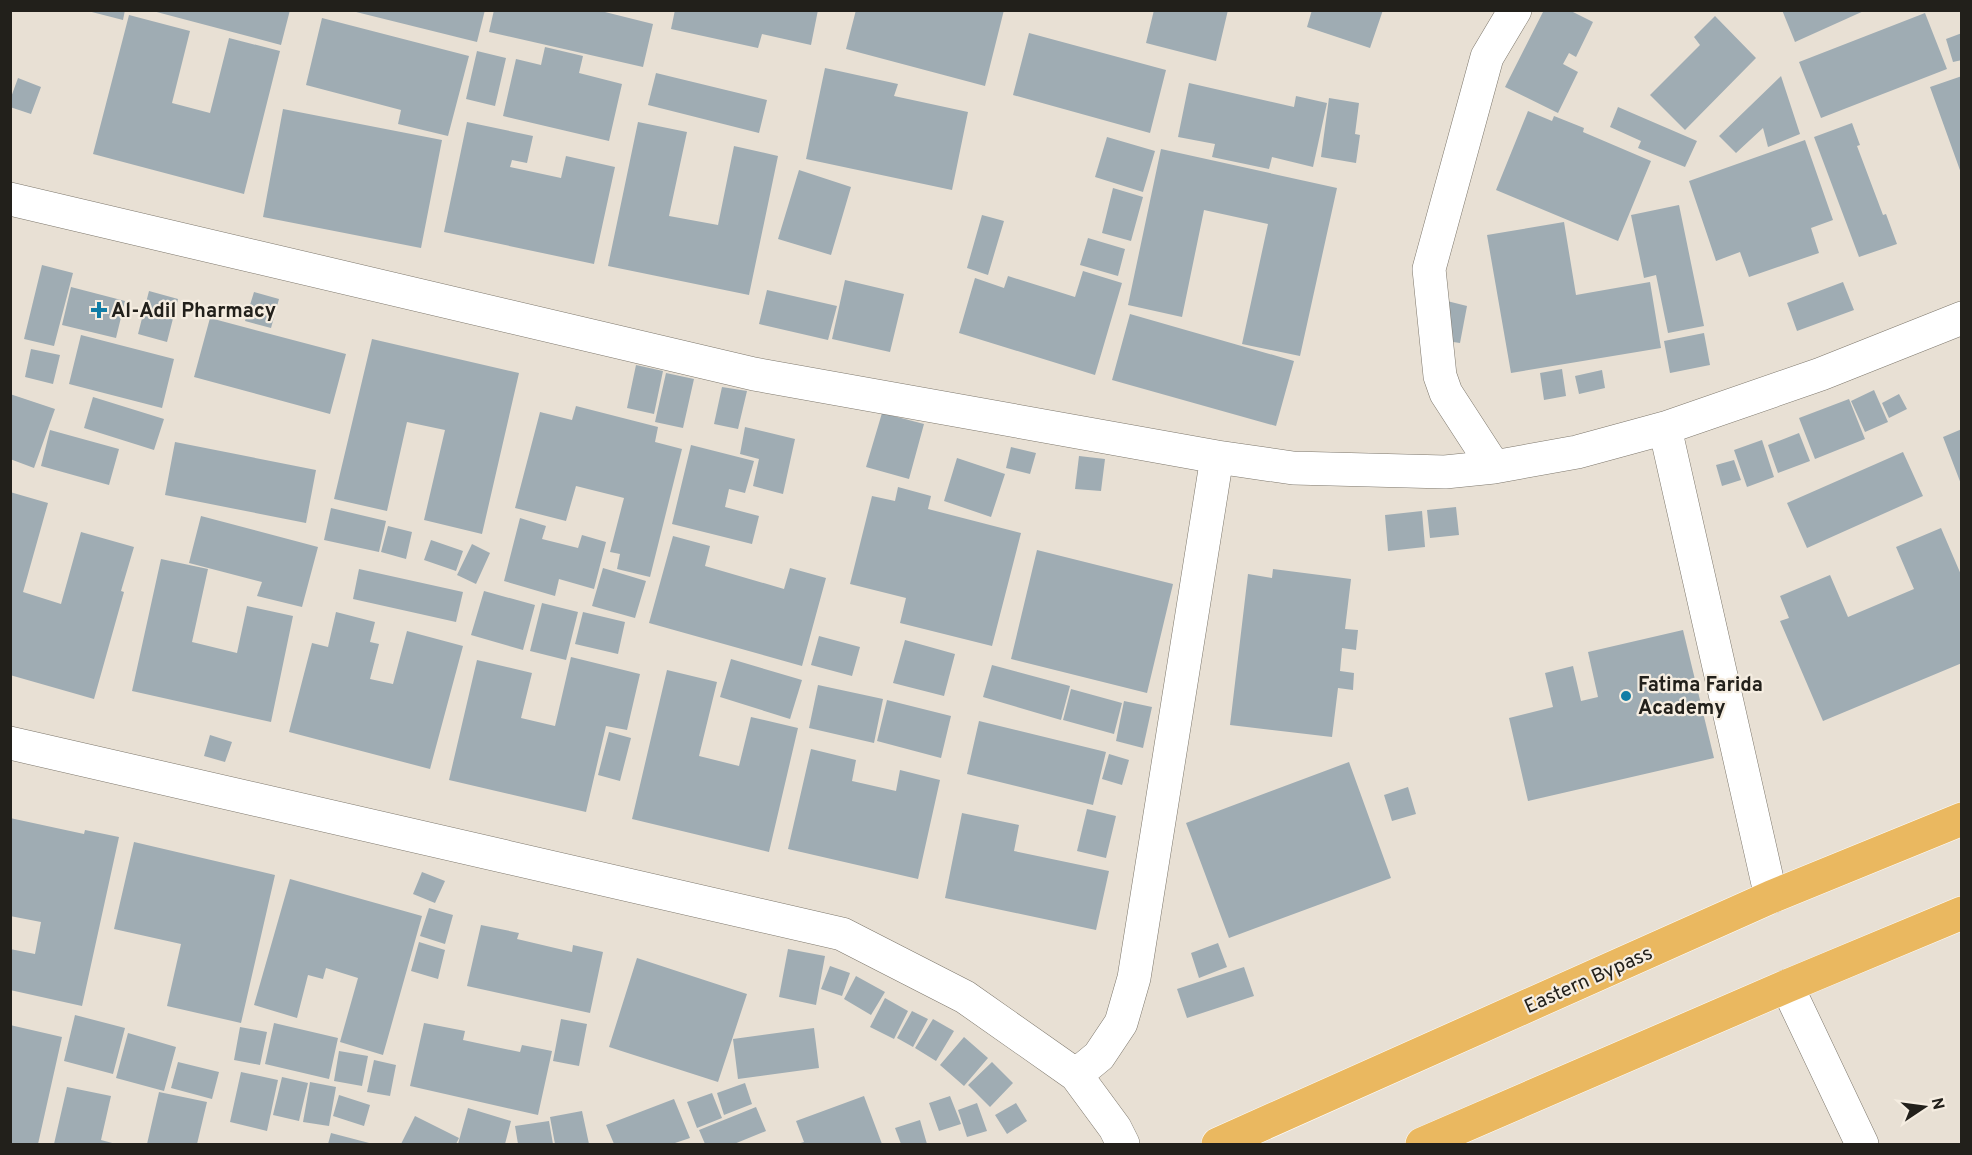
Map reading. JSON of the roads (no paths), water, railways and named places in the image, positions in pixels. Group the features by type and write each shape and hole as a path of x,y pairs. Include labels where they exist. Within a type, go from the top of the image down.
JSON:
{"highway":[{"name":"Eastern Bypass","path":"1218,1144 1771,897 1962,819"},
{"path":"1422,1144 1962,913"}],"street":[{"path":"1494,467 1446,393 1440,376 1429,269 1487,57 1515,10"},
{"path":"10,199 754,374 1216,457 1293,468 1445,472 1494,467 1577,452 1665,428 1821,374 1962,318"},
{"path":"1665,428 1771,897"},
{"path":"1076,1075 1099,1056 1121,1023 1134,978 1216,457"},
{"path":"10,743 842,934 965,997 1076,1075 1115,1128 1123,1144"},
{"path":"1787,986 1862,1144"}],"place":[{"name":"Al-Adil Pharmacy","path":"99,310"},
{"name":"Fatima Farida Academy","path":"1626,696"}]}
